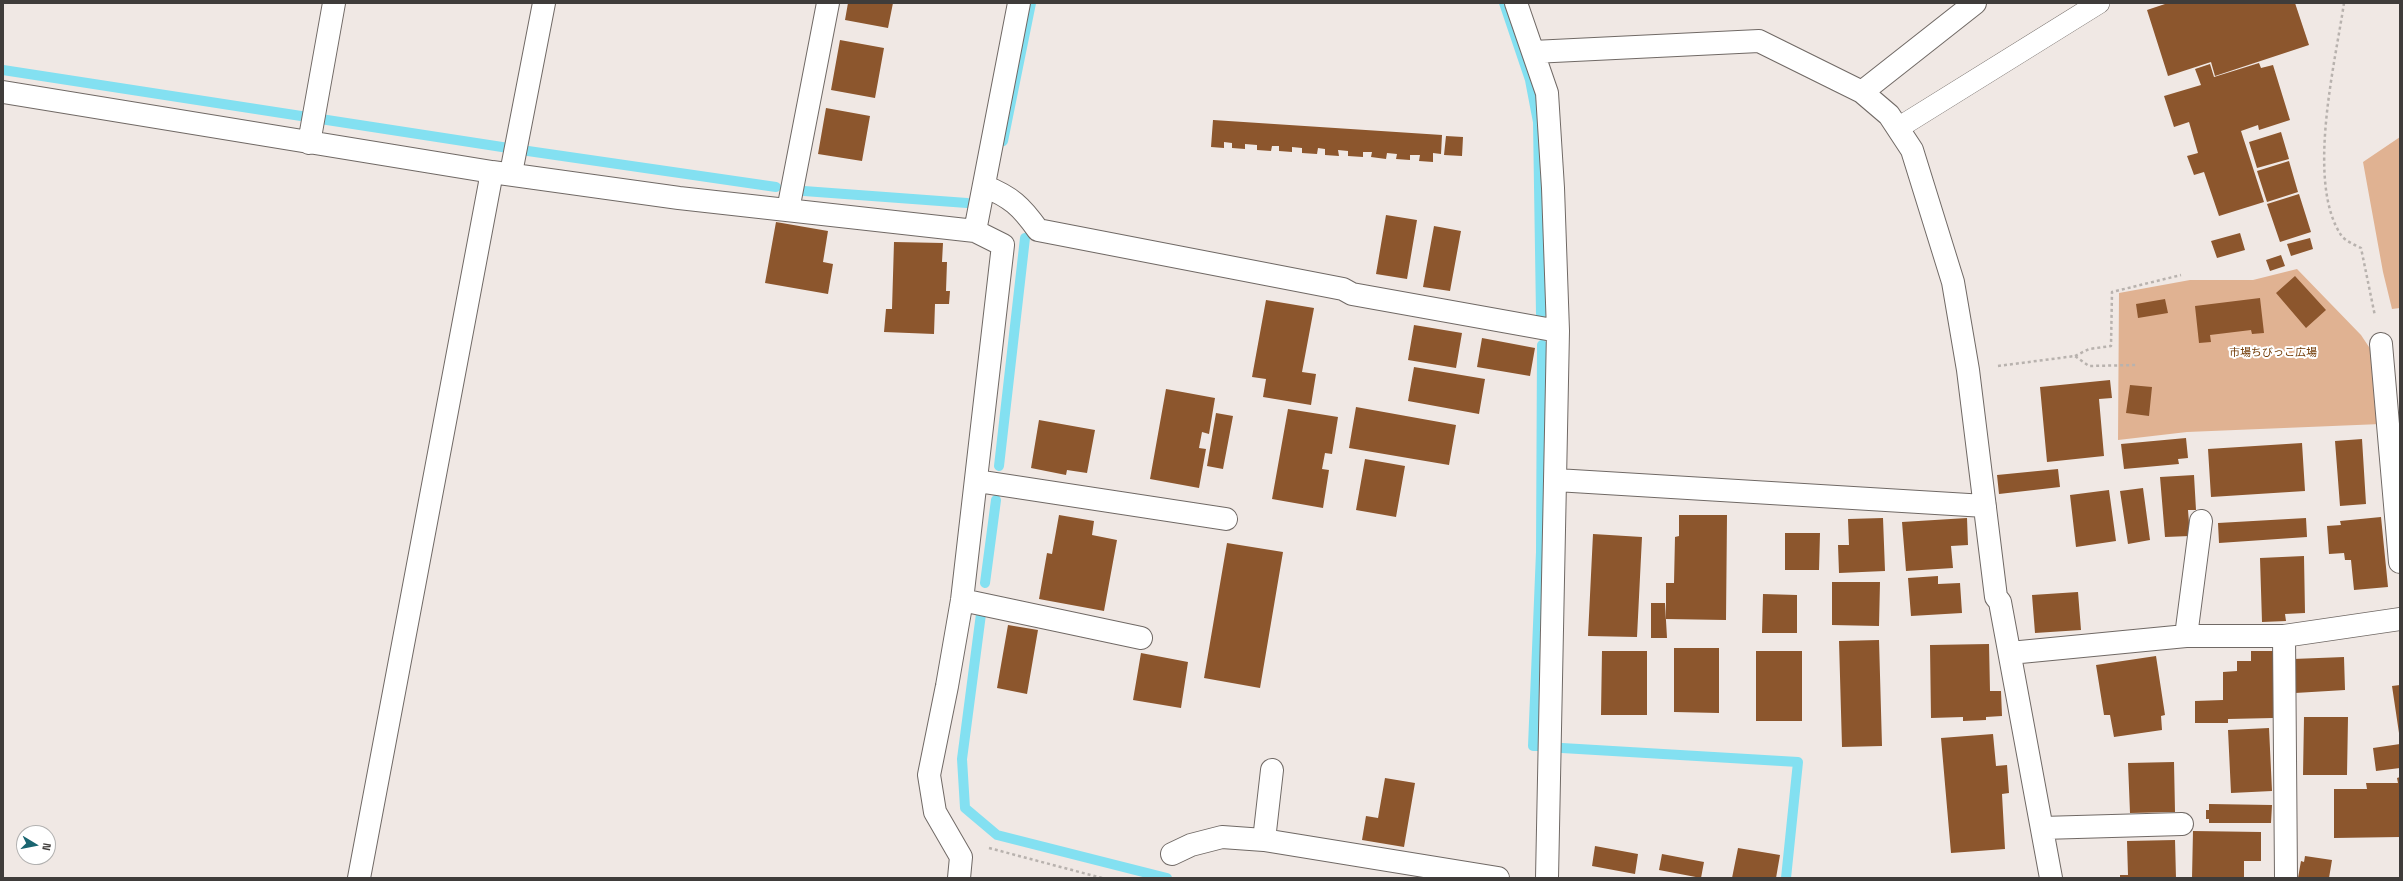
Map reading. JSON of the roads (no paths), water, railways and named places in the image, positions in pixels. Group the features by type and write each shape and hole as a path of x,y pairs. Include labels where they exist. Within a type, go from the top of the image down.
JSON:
{"street":[{"path":"310,137 334,3"},
{"path":"359,878 506,169 518,137 544,3"},
{"path":"788,210 828,3"},
{"path":"975,232 1019,3"},
{"path":"1516,3 1547,93 1558,331 1547,878"},
{"path":"1862,92 1975,3"},
{"path":"1533,52 1759,41 1862,92 1889,115 1912,150 1953,282 1968,370 1996,597 2000,602 2010,653 2051,878"},
{"path":"3,92 310,137 679,198 975,232 1003,245 977,481 962,600 929,775 935,812 947,836 961,857 959,878"},
{"path":"984,186 1006,195 1022,208 1038,230 1343,290 1352,294 1558,331"},
{"path":"2381,344 2395,441 2400,562"},
{"path":"1556,480 1985,506"},
{"path":"977,481 1226,519"},
{"path":"2186,636 2201,522"},
{"path":"962,600 1141,638"},
{"path":"2010,653 2186,636 2284,636 2400,619"},
{"path":"2284,636 2286,878"},
{"path":"1264,840 1272,770"},
{"path":"2042,828 2182,824"},
{"path":"1172,854 1191,845 1222,837 1264,840 1498,878"}],"lane":[{"path":"1898,128 2099,3"}],"waterway":[{"path":"1003,141 1031,3"},
{"path":"1504,3 1530,80 1538,122 1541,314"},
{"path":"3,70 528,151 776,187"},
{"path":"804,191 967,203"},
{"path":"999,466 1025,238"},
{"path":"1539,746 1533,746 1541,552 1542,345"},
{"path":"985,583 996,500"},
{"path":"981,614 962,759 965,808 997,835 1167,878"},
{"path":"1562,748 1798,762 1786,878"}],"park label":[{"name":"市場ちびっこ広場","path":"2273,353"}]}
